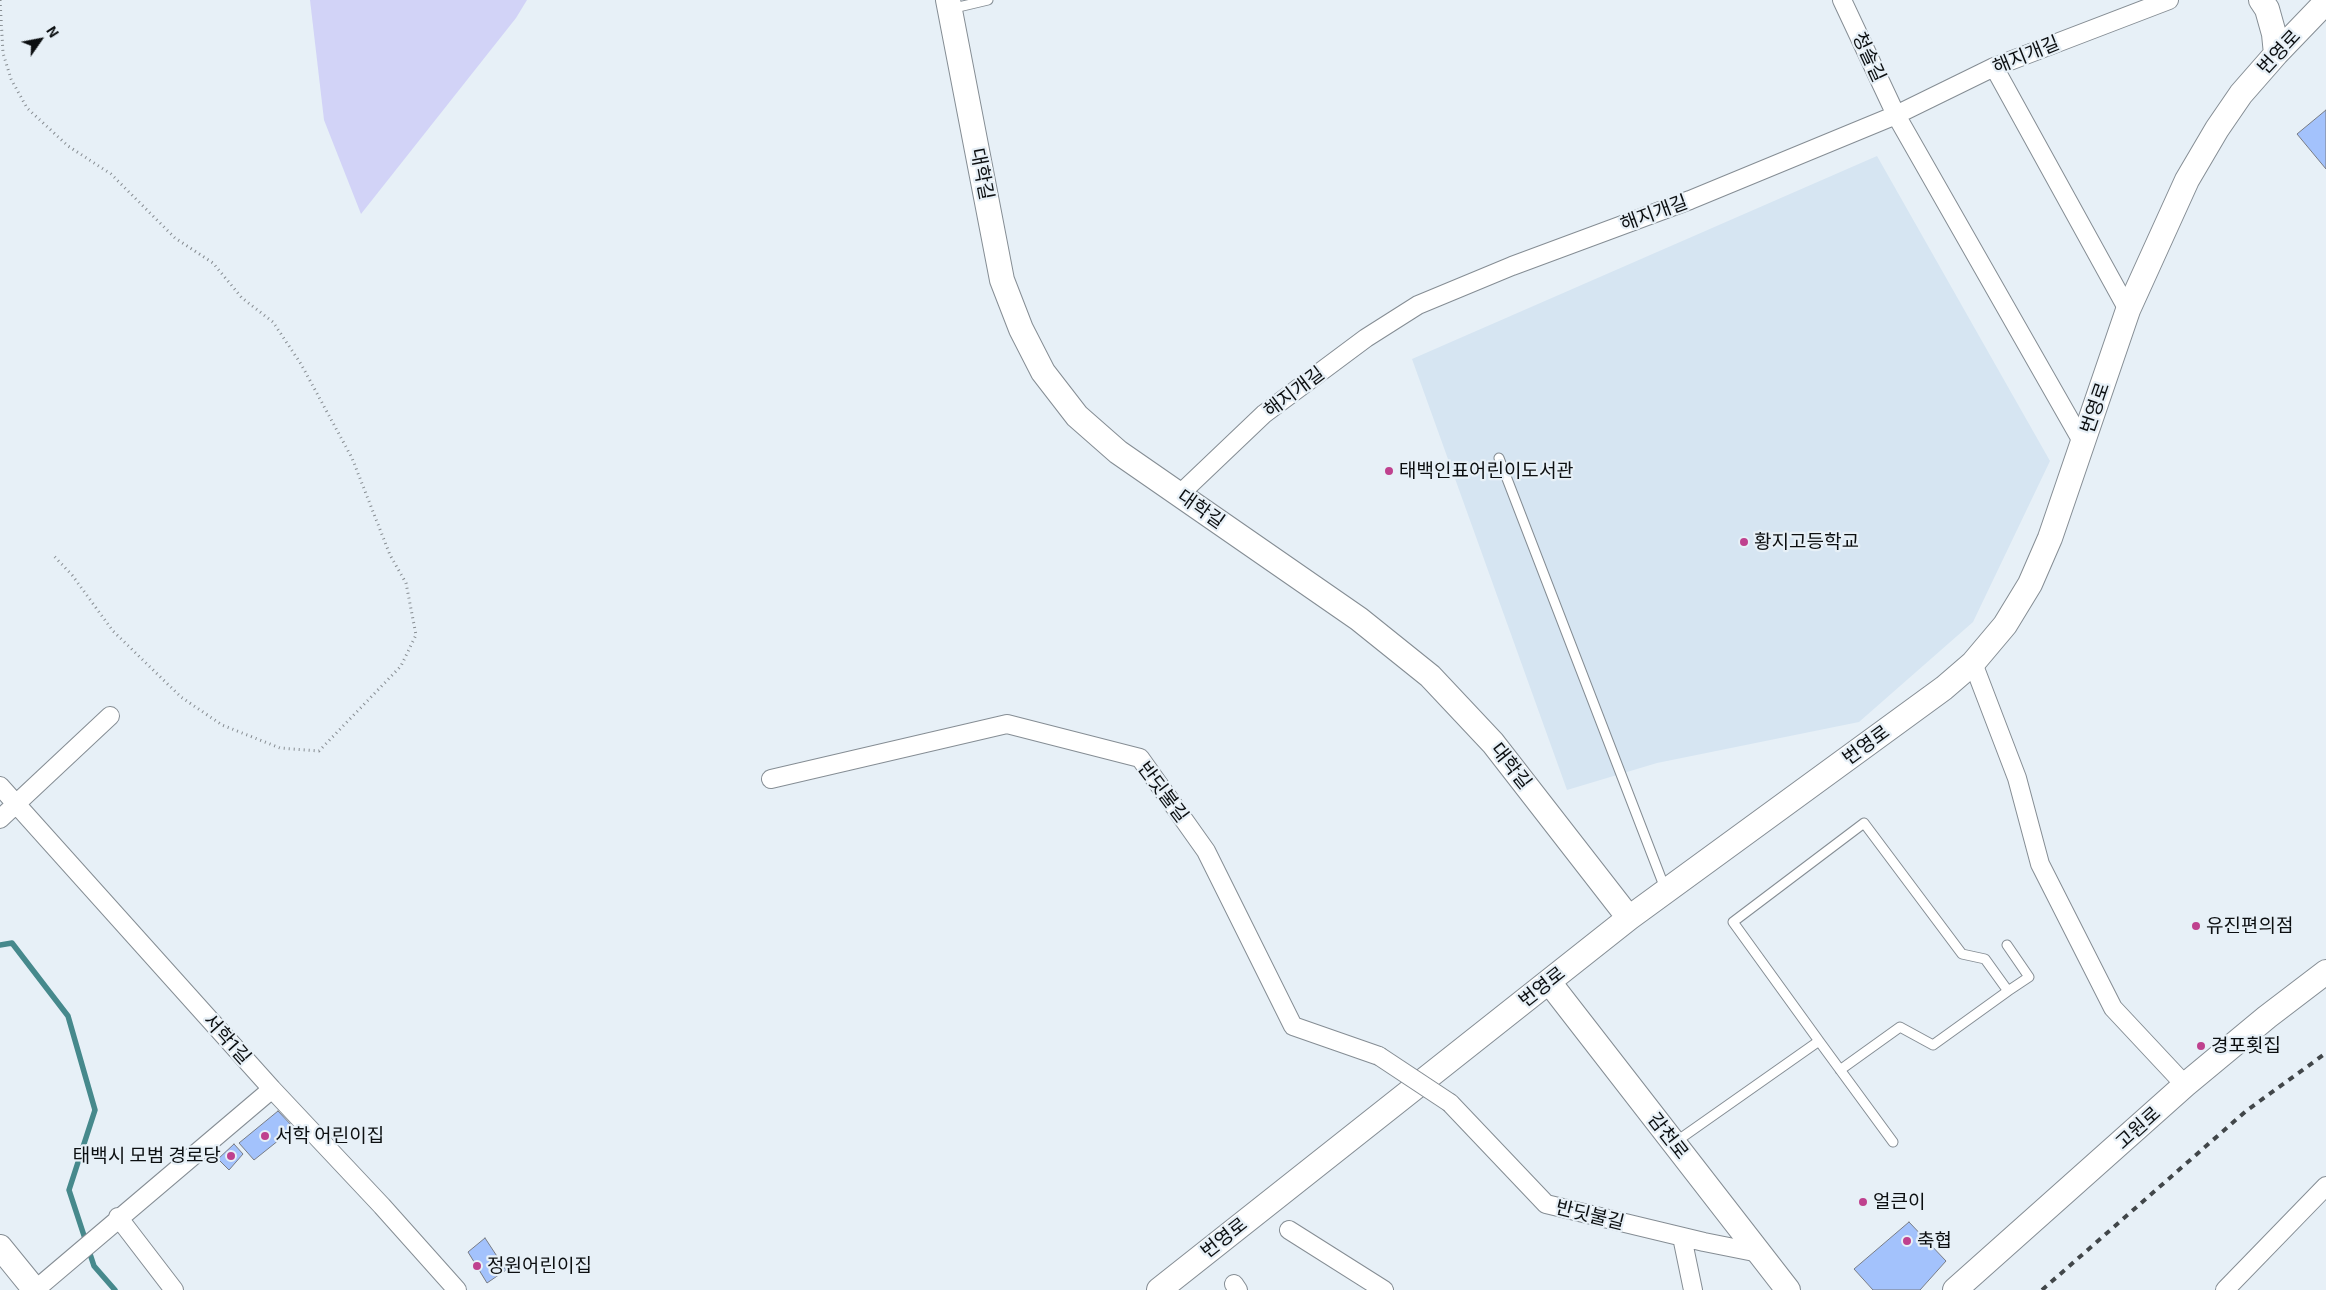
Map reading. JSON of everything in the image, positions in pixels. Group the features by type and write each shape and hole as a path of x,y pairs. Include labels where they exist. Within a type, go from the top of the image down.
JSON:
{"street":[{"name":"청솔길","path":"1842,0 1896,114 2083,443"},
{"name":"해지개길","path":"1180,494 1264,414 1366,338 1418,305 1512,266 1690,200 1896,114 1994,67 2169,0"},
{"path":"2261,0 2267,9 2274,34 2276,54"},
{"name":"번영로","path":"1159,1290 1629,918 1944,688 1972,663 2005,624 2030,584 2050,538 2128,310 2187,180 2217,129 2241,94 2326,2"},
{"name":"대학길","path":"949,5 1002,280 1021,329 1043,372 1077,416 1118,452 1358,619 1430,676 1493,743 1629,918"},
{"path":"1994,67 2128,310"},
{"path":"1972,663 2017,778 2040,864 2113,1008 2185,1085"},
{"path":"0,819 110,716"},
{"name":"반딧불길","path":"771,779 1006,724 1140,758 1206,851 1293,1026 1379,1056 1450,1103 1546,1204 1682,1237 1759,1253"},
{"name":"서학1길","path":"0,786 272,1089 382,1206 456,1290"},
{"name":"고원로","path":"1954,1290 2185,1085 2266,1017 2326,972"},
{"name":"감천로","path":"1549,982 1788,1290"},
{"path":"0,1246 35,1290 118,1217 272,1089"},
{"path":"2224,1290 2326,1186"},
{"path":"118,1217 174,1290"},
{"path":"1289,1230 1384,1290"},
{"path":"1682,1237 1693,1290"}],"lane":[{"path":"949,5 988,0"},
{"path":"1499,458 1666,891"},
{"path":"1892,1142 1733,922 1864,823 1962,954 1985,959 2008,991"},
{"path":"1840,1070 1900,1027 1933,1045 2029,977 2007,945"},
{"path":"1674,1143 1819,1041"}],"path":[{"path":"0,0 3,53 11,79 28,108 68,146 111,174 174,238 213,263 242,298 273,322 301,364 352,458 390,555 406,583 416,635 401,666 319,751 280,748 222,725 181,697 113,631 72,575 52,554"}],"shaded area":[{"path":"310,0 527,0 516,18 361,214 324,120"},
{"name":"황지고등학교","path":"1877,156 2050,461 1973,622 1859,722 1657,763 1567,790 1412,359"}],"building":[{"path":"2326,110 2326,169 2297,134"},
{"name":"서학 어린이집","path":"278,1111 294,1128 254,1160 239,1143"},
{"name":"태백시 모범 경로당","path":"234,1144 243,1154 229,1170 218,1159"},
{"name":"축협","path":"1909,1222 1946,1261 1920,1290 1873,1290 1854,1269"},
{"name":"정원어린이집","path":"485,1238 506,1270 487,1283 468,1252"}],"waterway":[{"path":"0,945 12,943 68,1016 95,1110 69,1190 94,1266 115,1290"}],"railway":[{"path":"2042,1290 2246,1111 2326,1053"}],"place":[{"name":"태백인표어린이도서관","path":"1389,471"},
{"name":"황지고등학교","path":"1744,542"},
{"name":"유진편의점","path":"2196,926"},
{"name":"경포횟집","path":"2201,1046"},
{"name":"서학 어린이집","path":"265,1136"},
{"name":"태백시 모범 경로당","path":"231,1156"},
{"name":"얼큰이","path":"1863,1202"},
{"name":"축협","path":"1907,1241"},
{"name":"정원어린이집","path":"477,1266"}]}
